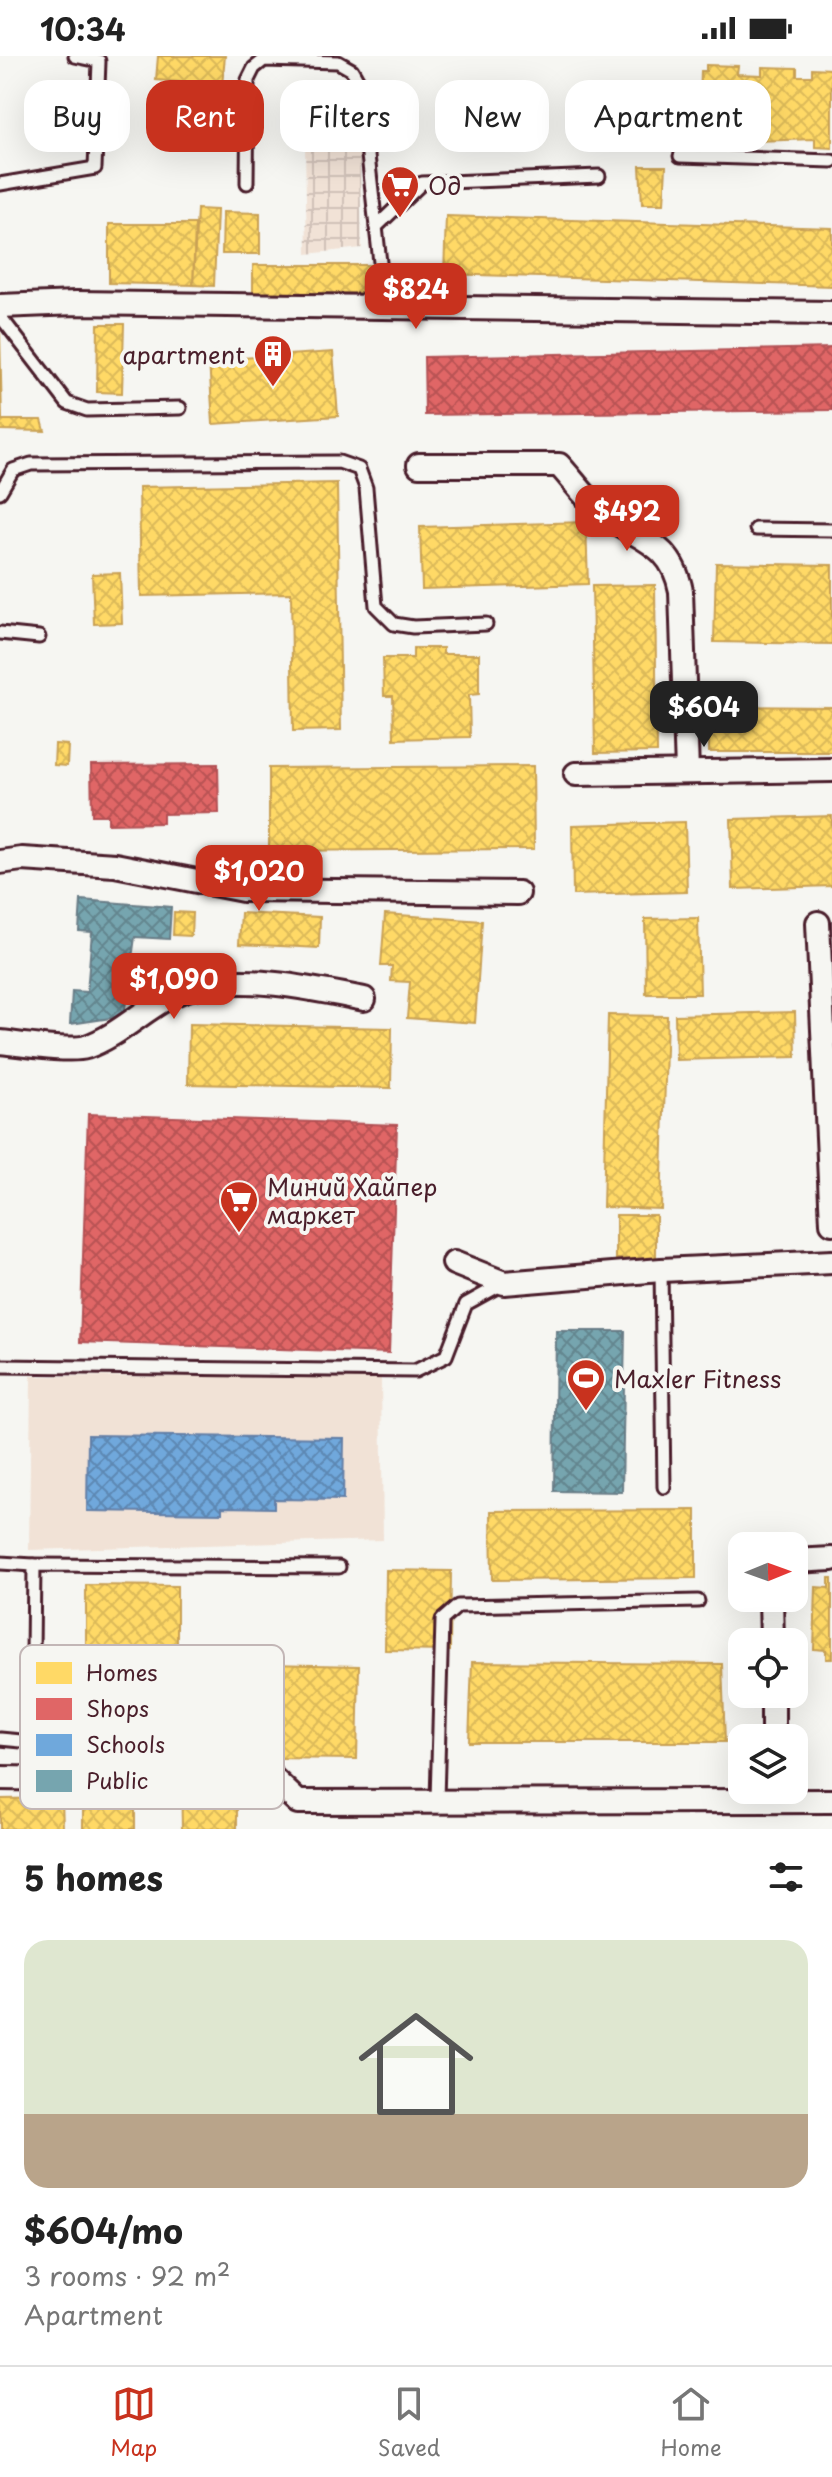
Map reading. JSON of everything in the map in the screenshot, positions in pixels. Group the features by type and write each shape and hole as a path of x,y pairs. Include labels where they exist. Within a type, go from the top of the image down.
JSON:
{"street":[{"path":"0,306 76,303 832,313"},
{"path":"419,465 559,465 601,511 663,552 678,576 681,591 687,772"},
{"path":"576,774 832,770"},
{"path":"0,862 22,859 115,865 243,890 518,893"},
{"path":"818,923 832,1223"},
{"path":"0,1042 82,1048 111,1035 171,996 198,986 293,985 364,999"},
{"path":"454,1263 504,1283 661,1270 832,1262"},
{"path":"808,1560 832,1559"},
{"path":"0,1778 20,1778"},
{"path":"284,1789 298,1802 728,1797"},
{"path":"808,1799 832,1801"}],"lane":[{"path":"0,184 95,168 99,61 75,56"},
{"path":"247,183 248,80 254,68 264,60 338,62 352,70 360,84 385,307"},
{"path":"680,156 832,161"},
{"path":"376,227 422,183 599,176"},
{"path":"0,316 67,403 87,410 180,408"},
{"path":"0,492 13,470 31,464 339,462 359,469 366,488 376,606 394,624 413,627 486,624"},
{"path":"756,529 832,530"},
{"path":"0,633 39,637"},
{"path":"661,1270 664,1487"},
{"path":"0,1366 415,1371 446,1356 466,1304 504,1283"},
{"path":"0,1563 339,1567"},
{"path":"33,1645 34,1565"},
{"path":"437,1800 442,1620 458,1606 698,1601"},
{"path":"0,1739 20,1741"}],"shaded area":[{"path":"305,152 360,152 362,248 307,254"},
{"path":"31,1376 381,1378 383,1540 29,1550"}],"building: Homes":[{"path":"158,56 225,56 223,80 156,80"},
{"path":"706,65 738,66 737,74 762,75 762,67 797,68 797,76 812,76 812,68 832,69 832,148 815,147 815,139 771,140 771,80 701,80 701,71 706,71"},
{"path":"640,166 666,166 664,204 642,204"},
{"path":"197,209 217,210 214,286 193,285"},
{"path":"223,212 260,213 260,254 222,254"},
{"path":"446,216 832,228 832,286 444,274"},
{"path":"109,224 195,224 193,285 109,283"},
{"path":"253,265 370,265 381,278 373,293 253,294"},
{"path":"98,324 124,324 122,393 97,392"},
{"path":"0,333 2,420 42,420 45,431 0,430"},
{"name":"apartment","path":"333,352 338,416 213,424 209,360"},
{"path":"337,483 341,730 293,731 291,593 141,596 139,487"},
{"path":"586,522 588,584 422,589 420,527"},
{"path":"716,563 832,565 832,644 714,642"},
{"path":"120,573 122,623 94,624 92,574"},
{"path":"655,585 657,752 595,753 592,586"},
{"path":"413,648 443,648 443,654 479,654 479,694 469,695 470,737 394,739 393,696 384,696 383,658 413,658"},
{"path":"709,706 832,707 832,752 709,752"},
{"path":"55,744 68,745 67,766 54,765"},
{"path":"533,766 534,849 269,851 269,768"},
{"path":"832,816 832,886 733,889 731,819"},
{"path":"685,822 687,892 573,895 572,825"},
{"path":"174,912 192,913 191,936 173,935"},
{"path":"241,913 320,917 319,948 239,944"},
{"path":"385,914 482,921 475,1023 407,1018 410,982 391,981 392,966 381,966"},
{"path":"698,918 700,994 646,994 645,919"},
{"path":"795,1012 796,1057 676,1060 675,1015"},
{"path":"608,1015 667,1016 661,1209 603,1207"},
{"path":"189,1024 392,1028 391,1088 188,1084"},
{"path":"616,1215 656,1215 656,1259 616,1259"},
{"path":"696,1510 696,1578 492,1580 491,1511"},
{"path":"386,1570 451,1571 450,1651 385,1650"},
{"path":"829,1578 832,1578 832,1659 826,1659 826,1650 814,1649 816,1587 829,1588"},
{"path":"86,1585 177,1586 177,1645 86,1645"},
{"path":"472,1662 722,1664 725,1742 469,1742"},
{"path":"284,1664 359,1666 357,1759 284,1758"},
{"path":"0,1799 20,1799 20,1809 62,1809 63,1829 0,1829"},
{"path":"83,1809 135,1809 135,1829 83,1829"},
{"path":"182,1809 237,1809 237,1829 182,1829"}],"building: Shops":[{"path":"832,348 832,410 425,415 424,357"},
{"path":"218,764 219,813 163,814 163,823 108,824 108,815 92,815 91,765"},
{"name":"Миний Хайпер маркет","path":"88,1114 397,1125 389,1353 80,1342"}],"building: Schools":[{"path":"88,1435 344,1438 343,1500 274,1499 274,1508 222,1507 222,1513 87,1511"}],"building: Public":[{"path":"81,900 171,907 169,939 135,937 124,1016 70,1024 72,991 87,992 92,932 79,931"},
{"path":"556,1331 625,1331 622,1492 554,1491"}],"place":[{"name":"Од","path":"400,219"},
{"name":"apartment","path":"273,388"},
{"name":"Миний Хайпер маркет","path":"239,1234"},
{"name":"Maxler Fitness","path":"586,1412"}]}
